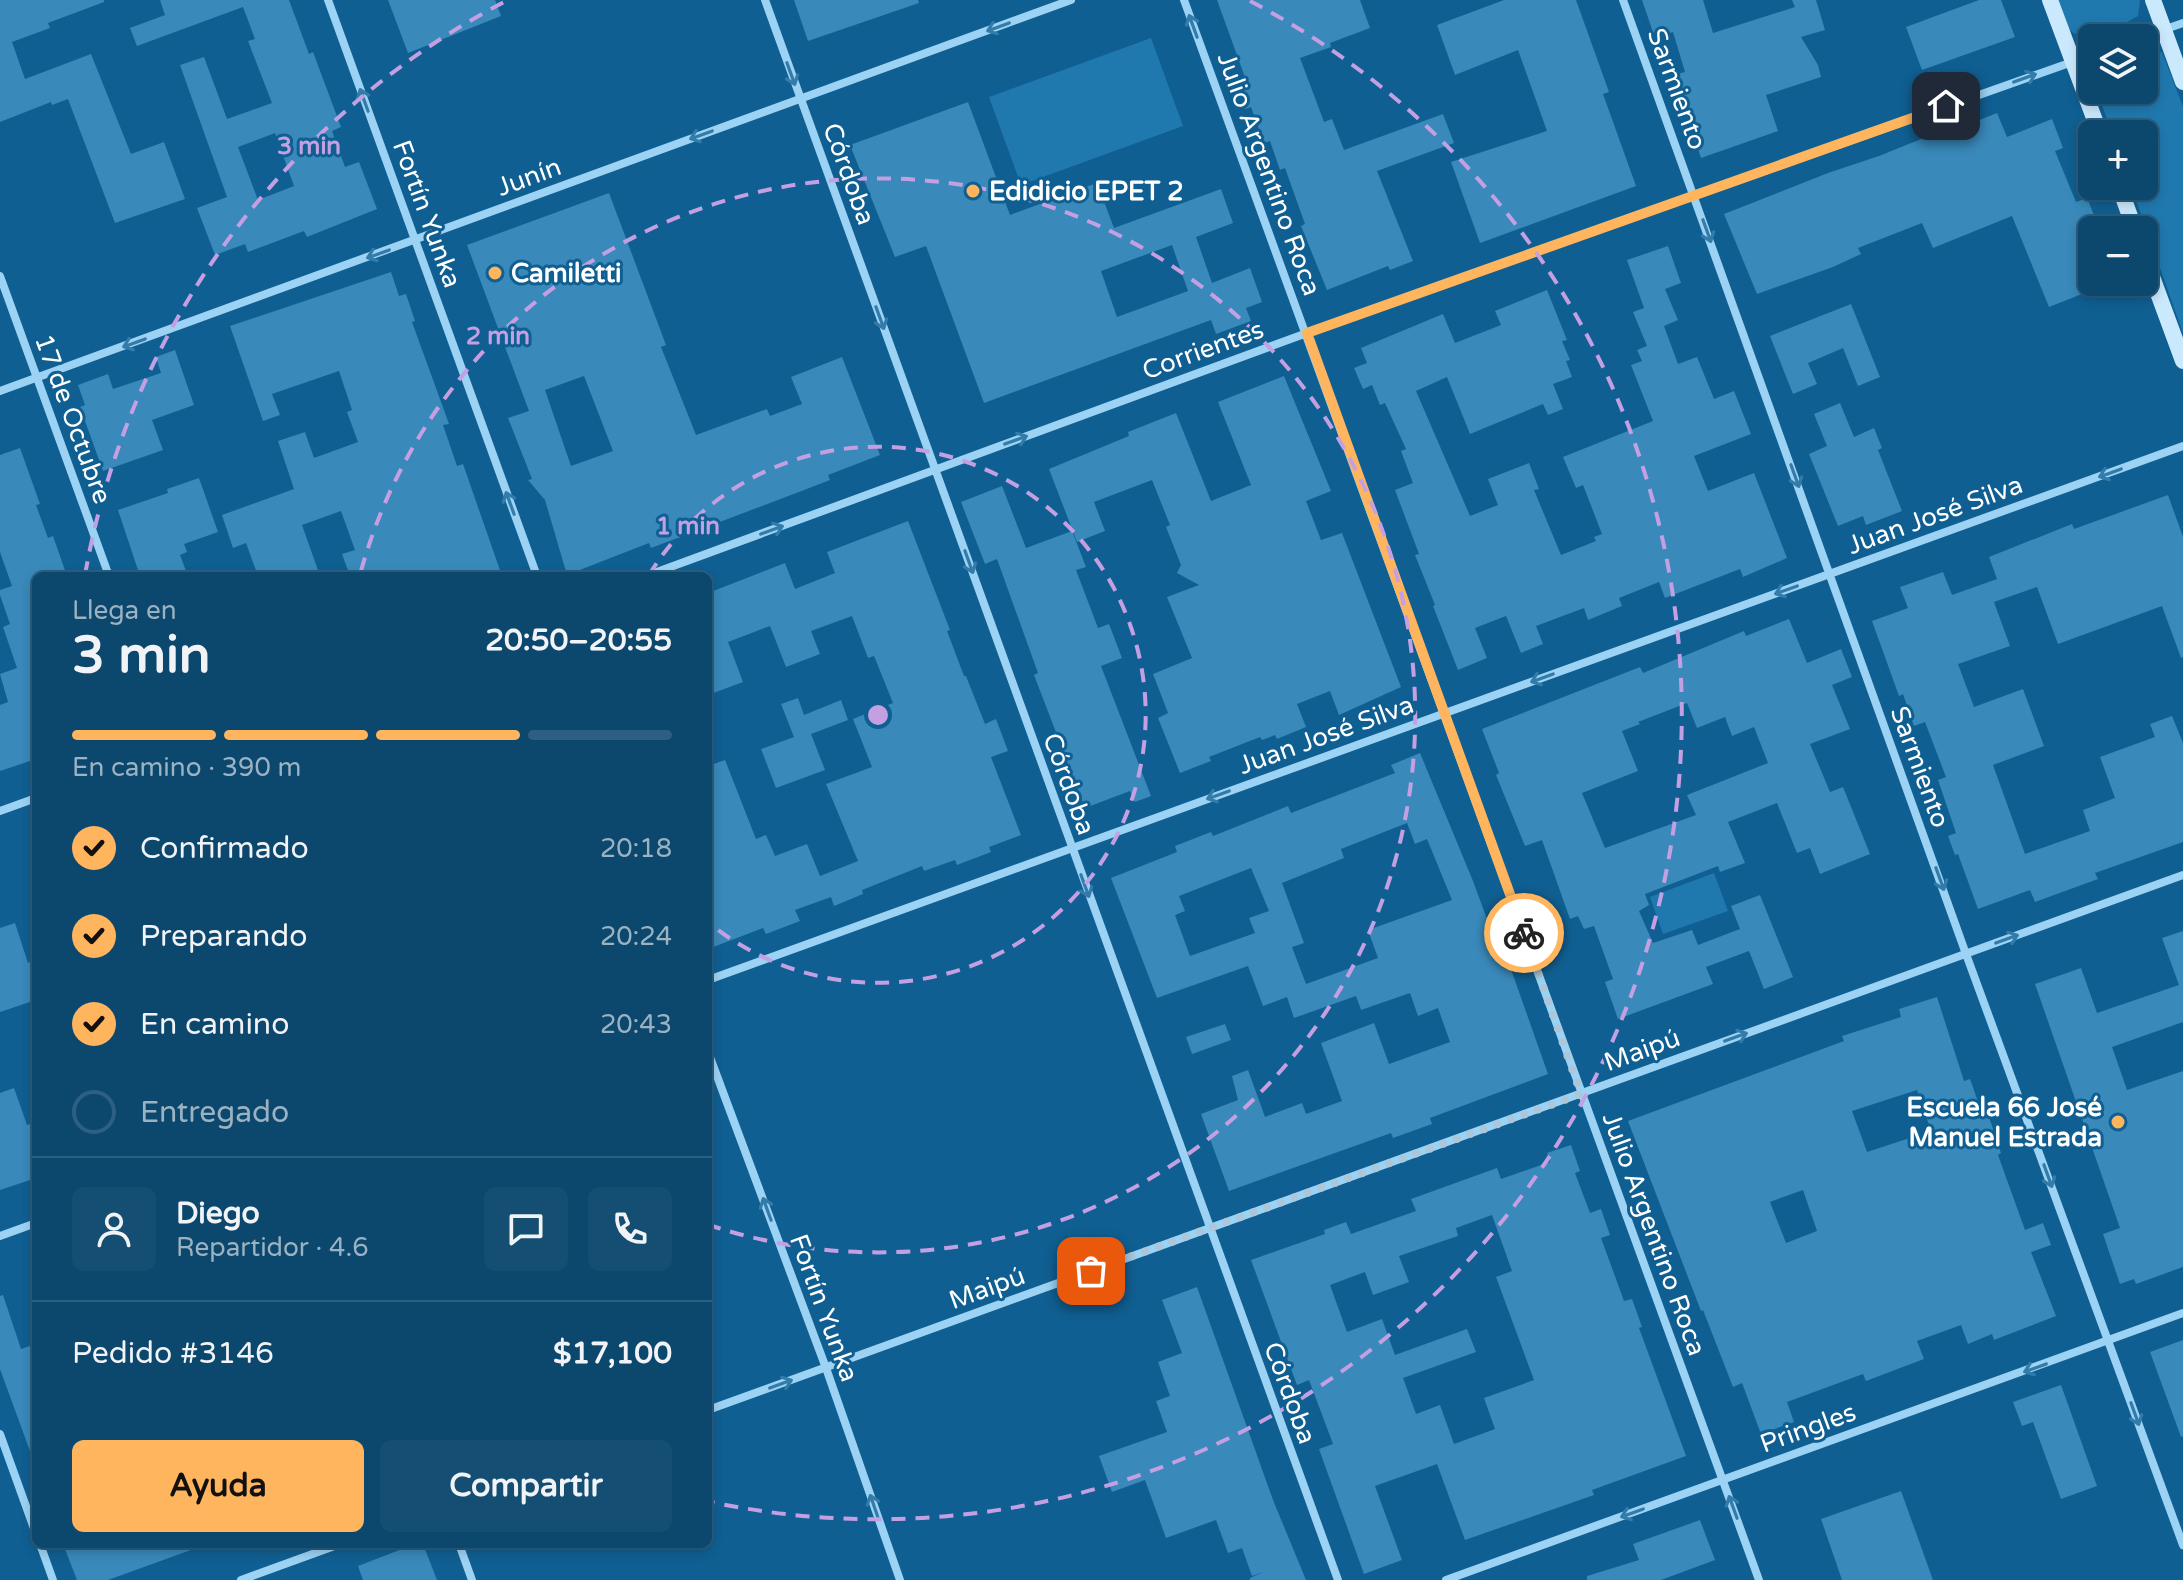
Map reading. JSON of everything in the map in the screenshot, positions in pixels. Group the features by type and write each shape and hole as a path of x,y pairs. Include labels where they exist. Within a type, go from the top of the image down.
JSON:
{"main road":[{"path":"2050,0 2095,120"},
{"path":"2153,0 2183,82"},
{"path":"2158,293 2183,361"}],"street":[{"name":"Fortín Yunka","path":"328,0 536,572"},
{"name":"Córdoba","path":"765,0 1338,1580"},
{"name":"Junín","path":"0,391 1071,0"},
{"name":"Julio Argentino Roca","path":"1184,0 1759,1580"},
{"name":"Sarmiento","path":"1623,0 1966,954 2183,1545"},
{"path":"2158,32 2183,23"},
{"name":"Corrientes","path":"657,572 1307,333 2078,59"},
{"name":"17 de Octubre","path":"0,276 108,572"},
{"name":"Juan José Silva","path":"712,979 2183,446"},
{"path":"0,811 32,799"},
{"name":"Maipú","path":"712,1409 2183,875"},
{"name":"Fortín Yunka","path":"712,1063 826,1368 900,1580"},
{"path":"0,1236 32,1224"},
{"name":"Pringles","path":"1446,1580 2183,1313"},
{"path":"0,1434 32,1523"},
{"path":"41,1548 53,1580"},
{"path":"241,1580 329,1548"},
{"path":"460,1548 472,1580"}],"shaded area":[{"path":"2057,0 2140,0 2138,16 2123,24 2078,24 2078,35 2064,20"},
{"path":"1151,38 1183,126 1021,185 989,97"},
{"path":"2158,52 2162,52 2183,107 2183,333 2158,262 2158,216 2142,216 2136,200 2158,200 2158,120 2107,120 2102,104 2158,104"},
{"path":"1714,873 1728,911 1663,934 1650,897"}],"building":[{"path":"0,0 104,0 48,23 50,28 12,42 25,79 91,54 131,154 164,142 185,199 115,223 68,99 52,105 51,102 0,122"},
{"path":"160,0 289,0 309,54 313,52 341,127 332,131 345,167 359,162 377,209 307,237 304,231 248,252 245,244 215,255 197,208 227,197 180,65 204,57 227,119 272,103 248,41 255,39 243,7 137,46 130,28 165,15","holes":["275,133 294,186 258,200 238,147"]},
{"path":"388,0 495,0 501,16 408,53"},
{"path":"794,0 918,0 919,3 808,41"},
{"path":"1217,0 1360,0 1370,28 1300,58 1324,122 1332,119 1344,150 1443,114 1454,143 1377,171 1413,261 1390,270 1388,266 1327,290 1301,226 1305,224 1285,168 1280,170 1270,141 1264,143 1251,107 1245,109 1236,83 1246,80"},
{"path":"1504,0 1576,0 1609,92 1603,94 1636,186 1480,243 1451,162 1547,131 1518,50 1455,75 1437,25"},
{"path":"1642,0 1703,0 1713,33 1795,7 1792,0 1816,0 1825,30 1801,37 1818,65 1821,77 1766,95 1778,131 1701,158 1673,75 1685,72 1673,32 1655,38"},
{"path":"1979,0 2001,0 2015,37 1922,70 1906,27"},
{"path":"968,102 1010,215 1097,183 1114,228 1221,189 1233,223 1196,237 1212,283 1250,268 1262,302 1246,308 1251,321 1216,334 1211,320 984,403 926,246 895,257 850,145","holes":["1172,245 1188,291 1117,317 1101,271"]},
{"path":"1997,113 2007,137 2052,119 2063,148 2055,151 2076,202 2088,200 2094,216 2078,216 2078,296 2049,307 2012,216 1933,248 1922,223 1858,248 1861,254 1833,267 1757,294 1724,214 1931,135 1932,139"},
{"path":"609,193 666,345 661,347 696,435 767,409 770,416 802,404 791,377 842,357 880,455 828,475 830,480 651,548 649,543 575,572 566,572 545,500 528,480 532,479 508,418 529,411 467,245","holes":["584,376 613,451 571,466 545,390"]},
{"path":"1668,246 1681,283 1665,289 1678,320 1664,326 1678,364 1697,357 1714,399 1734,391 1751,434 1694,456 1708,491 1754,473 1787,558 1743,577 1740,569 1665,598 1659,582 1619,598 1622,606 1588,620 1584,608 1536,626 1543,644 1521,653 1506,616 1475,628 1487,658 1458,670 1415,555 1419,554 1395,490 1413,483 1401,451 1406,449 1385,403 1380,405 1372,385 1363,389 1354,368 1367,363 1361,348 1443,314 1455,343 1501,325 1495,311 1547,290 1567,340 1562,341 1570,360 1566,361 1572,377 1553,384 1563,409 1548,415 1543,404 1470,434 1447,377 1416,391 1470,516 1498,505 1488,479 1529,463 1539,489 1534,490 1561,555 1596,541 1594,537 1602,534 1583,485 1576,488 1563,457 1653,421 1631,365 1642,361 1637,350 1647,346 1633,312 1644,308 1627,260"},
{"path":"391,272 399,296 406,294 415,321 412,322 449,424 443,425 457,466 463,464 501,572 349,572 342,554 355,550 341,511 302,525 319,572 257,572 246,543 233,548 222,515 294,489 278,441 305,432 314,458 358,442 347,412 352,410 339,371 272,394 280,415 263,421 230,326"},
{"path":"1851,304 1880,377 1858,386 1843,348 1808,363 1817,384 1793,394 1770,336"},
{"path":"175,350 194,405 152,420 163,450 103,471 80,407 85,405 78,385 108,374 113,389 161,373 156,357"},
{"path":"1284,376 1331,491 1306,501 1321,540 1342,533 1401,687 1339,715 1330,691 1297,704 1306,727 1277,739 1275,735 1262,740 1260,737 1209,757 1211,761 1180,773 1158,718 1168,713 1153,674 1192,658 1167,597 1199,585 1177,573 1181,565 1166,527 1170,525 1152,480 1094,502 1105,531 1077,542 1049,469 1176,413 1211,501 1251,485 1218,402"},
{"path":"1840,403 1854,437 1874,428 1882,448 1878,450 1902,511 1866,525 1863,516 1838,526 1809,454 1827,446 1814,414"},
{"path":"20,448 40,504 36,505 48,538 53,536 66,572 32,572 32,760 0,771 0,705 8,702 0,674 17,668 3,627 10,624 0,595 0,590 12,586 0,552 0,455"},
{"path":"199,478 218,532 184,544 187,552 180,555 186,571 139,572 118,510 168,493 167,489"},
{"path":"1002,486 1026,548 1072,531 1086,567 1076,570 1098,628 1109,624 1122,658 1101,666 1151,796 1135,802 1130,791 1085,808 1034,675 1038,673 997,559 985,564 961,502"},
{"path":"2168,495 2183,537 2183,657 2162,606 2058,644 2037,587 1994,602 2010,646 1958,664 1974,707 2023,689 2044,746 1993,765 2025,854 2090,831 2083,810 2115,798 2100,757 2155,737 2150,724 2172,716 2183,743 2183,842 2095,873 2098,879 2035,902 2030,890 1978,909 1958,854 1955,855 1948,836 1956,833 1938,780 1946,777 1925,722 1914,726 1903,694 1899,696 1872,621 1908,608 1900,587 1943,572 1952,595 1997,579 1989,557 2072,524 2074,529"},
{"path":"908,521 950,630 947,631 964,676 985,724 996,719 1008,751 991,757 1021,835 989,847 991,852 957,865 955,860 924,871 922,866 862,890 863,894 834,906 831,897 795,910 800,921 766,934 763,928 712,947 712,765 725,760 756,839 766,835 775,856 807,844 820,876 858,861 826,784 872,767 853,719 893,703 874,656 868,658 852,616 811,631 820,654 786,667 770,626 728,642 743,682 712,694 712,591 785,563 795,589 835,573 827,552"},
{"path":"1789,619 1807,663 1841,649 1852,677 1832,685 1850,729 1810,744 1830,792 1843,787 1870,854 1820,874 1810,848 1797,853 1777,803 1728,822 1745,863 1720,872 1718,866 1645,894 1649,905 1639,911 1653,943 1692,930 1698,945 1740,929 1731,906 1760,895 1793,977 1764,989 1749,951 1706,967 1713,984 1618,1019 1605,982 1613,979 1594,926 1584,929 1578,916 1570,919 1542,840 1525,846 1496,775 1499,773 1482,729 1640,667 1643,673 1744,631 1746,636","holes":["1687,703 1697,728 1725,717 1732,736 1754,727 1768,763 1687,795 1696,815 1605,848 1582,793 1638,771 1622,731"]},
{"path":"798,698 804,715 841,700 848,720 811,734 825,770 776,788 761,749 794,737 781,704"},
{"path":"1420,753 1502,960 1507,958 1548,1074 1430,1118 1432,1124 1393,1138 1391,1133 1229,1191 1201,1114 1238,1100 1232,1076 1248,1070 1265,1117 1302,1103 1306,1114 1342,1101 1321,1043 1374,1023 1389,1064 1450,1042 1438,1008 1418,1016 1410,993 1361,1010 1356,996 1294,1018 1287,997 1263,1006 1248,966 1157,998 1111,878 1177,852 1175,846 1211,832 1213,836 1288,806 1291,813 1395,773 1391,765","holes":["1407,823 1415,844 1427,839 1452,900 1368,930 1378,958 1306,984 1292,947 1304,943 1282,883 1344,858 1341,849","1251,868 1269,911 1249,918 1255,933 1190,956 1175,915 1185,911 1179,896"]},
{"path":"15,923 28,963 32,961 32,1001 0,1012 0,928"},
{"path":"2183,931 2183,1022 2112,1047 2127,1090 2183,1071 2183,1267 2136,1284 2134,1279 2120,1284 2103,1234 2120,1228 2035,984 2081,968 2097,1013 2179,985 2162,938"},
{"path":"1937,997 1964,1081 1970,1079 1982,1113 1987,1111 2001,1153 1998,1155 2025,1230 2043,1223 2051,1245 2031,1252 2056,1316 1994,1340 1992,1334 1968,1344 1961,1325 1917,1341 1924,1359 1866,1381 1863,1374 1787,1402 1794,1422 1761,1434 1742,1383 1733,1387 1628,1121 1844,1041 1842,1036 1901,1017 1899,1009","holes":["1917,1090 1931,1131 1867,1152 1852,1111","1803,1190 1817,1231 1786,1243 1770,1202"]},
{"path":"1225,1024 1231,1040 1192,1054 1186,1037"},
{"path":"14,1088 27,1125 32,1123 32,1179 0,1190 0,1093"},
{"path":"1571,1145 1580,1171 1575,1173 1590,1213 1601,1209 1610,1235 1601,1238 1624,1301 1632,1299 1642,1327 1639,1328 1686,1456 1592,1490 1594,1495 1465,1540 1437,1464 1375,1486 1402,1560 1364,1574 1319,1449 1333,1444 1309,1380 1297,1385 1251,1260 1325,1234 1324,1230 1346,1222 1351,1234 1416,1211 1411,1199 1497,1168 1501,1179 1550,1162 1547,1153","holes":["1492,1215 1512,1271 1496,1277 1534,1380 1484,1398 1495,1429 1454,1444 1440,1405 1416,1414 1403,1378 1476,1352 1467,1329 1395,1355 1382,1319 1347,1332 1330,1285 1365,1272 1373,1295 1409,1282 1399,1256 1458,1236 1456,1228"]},
{"path":"1197,1287 1273,1500 1306,1580 1250,1580 1263,1572 1252,1576 1242,1548 1228,1553 1216,1520 1166,1538 1145,1480 1112,1492 1099,1456 1167,1432 1156,1401 1170,1396 1158,1362 1182,1353 1162,1300"},
{"path":"3,1295 21,1349 32,1345 32,1457 0,1369 0,1296"},
{"path":"2183,1340 2183,1436 2181,1437 2150,1352"},
{"path":"2061,1385 2097,1486 2061,1499 2033,1422 2022,1426 2013,1402"},
{"path":"1901,1491 1933,1580 1842,1580 1821,1519"},
{"path":"1700,1520 1715,1560 1661,1580 1587,1580 1587,1576 1639,1560 1633,1544"},
{"path":"65,1548 196,1548 108,1580 77,1580"},
{"path":"405,1548 425,1548 437,1580 363,1580 358,1566"}],"way so far":[{"path":"1091,1271 1581,1094 1524,933"}],"place":[{"name":"Edidicio EPET 2","path":"973,191"},
{"name":"Camiletti","path":"495,273"},
{"name":"Escuela 66 José Manuel Estrada","path":"2118,1122"}],"route":[{"path":"1524,933 1307,333 1946,106"}]}
